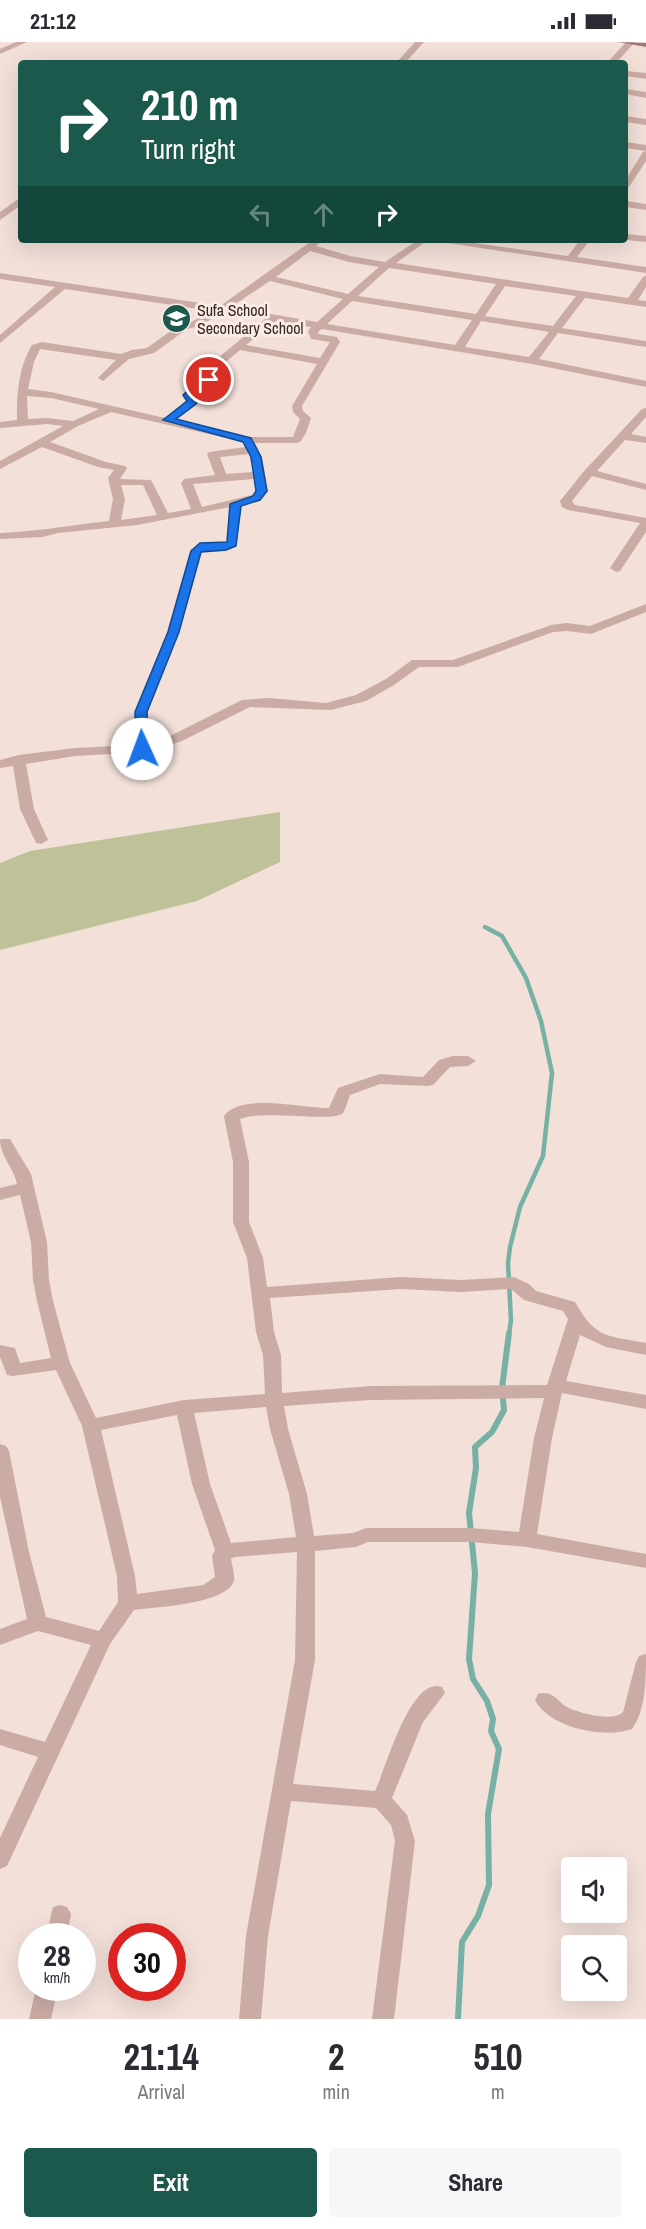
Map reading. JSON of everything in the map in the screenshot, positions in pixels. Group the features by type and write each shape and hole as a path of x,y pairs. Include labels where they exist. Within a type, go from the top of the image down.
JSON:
{"main road":[{"path":"628,42 646,45"}],"street":[{"path":"0,52 23,42"},
{"path":"403,60 420,42"},
{"path":"613,60 628,42"},
{"path":"628,74 646,76"},
{"path":"628,92 646,95"},
{"path":"628,119 646,122"},
{"path":"628,145 646,148"},
{"path":"629,174 646,154"},
{"path":"629,174 646,176"},
{"path":"0,218 18,203"},
{"path":"628,204 646,207"},
{"path":"628,237 646,239"},
{"path":"103,378 124,357 132,353 150,351 183,327 195,324 222,309 314,243"},
{"path":"222,478 213,454 250,445 296,440 306,418 298,412 297,406 335,342 333,339 315,337 313,331 317,325 352,298 388,264 420,243"},
{"path":"455,243 646,270"},
{"path":"571,259 583,243"},
{"path":"308,247 349,259 646,304"},
{"path":"0,276 61,287 222,309 532,361 646,384"},
{"path":"268,278 352,298 646,344"},
{"path":"632,302 646,279"},
{"path":"458,349 502,282"},
{"path":"0,340 61,287"},
{"path":"532,361 583,294"},
{"path":"168,420 193,402 188,395 209,380 210,370 273,318"},
{"path":"23,423 22,392 29,362 38,346 86,350 124,357"},
{"path":"238,347 323,362"},
{"path":"22,392 51,395 168,420 250,445"},
{"path":"0,466 74,424 111,408"},
{"path":"616,567 646,522 573,508 566,505 566,501 589,472 646,411"},
{"path":"0,425 47,421 74,424"},
{"path":"624,436 646,440"},
{"path":"42,443 102,465 121,468 115,476 119,499 114,524"},
{"path":"3,536 30,536 236,504 261,494 250,445"},
{"path":"589,472 646,487"},
{"path":"198,511 186,483 191,480 258,475"},
{"path":"115,482 147,483 164,517"},
{"path":"142,749 141,712 173,632 196,551 200,547 226,547 232,544 236,504"},
{"path":"0,764 19,759 75,752 142,749 177,738 247,703 269,702 326,707 361,698 390,682 416,663 454,664 551,629 599,629 646,608"},
{"path":"19,759 27,809 42,840"},
{"path":"250,2019 256,1936 305,1660 306,1545 298,1494 279,1429 274,1400 272,1355 265,1332 255,1258 242,1222 242,1162 232,1116 240,1112 270,1110 304,1110 326,1115 336,1111 343,1092 357,1085 380,1079 417,1083 428,1081 439,1065 449,1060 468,1061"},
{"path":"0,1143 8,1147 12,1159 23,1174 39,1242 41,1280 45,1301 61,1363 91,1426 126,1576 128,1603 103,1640 0,1860"},
{"path":"0,1194 26,1188"},
{"path":"261,1293 401,1283 461,1286 510,1283 523,1288 530,1296 569,1306 580,1328 592,1336 646,1349"},
{"path":"527,1540 543,1438 576,1318"},
{"path":"0,1351 9,1352 13,1370 61,1363"},
{"path":"91,1426 184,1407 371,1393 555,1389 646,1402"},
{"path":"184,1407 201,1484 225,1552"},
{"path":"0,1451 20,1552 38,1623"},
{"path":"128,1603 207,1592 225,1580 221,1556 225,1552 356,1540 366,1534 475,1536 527,1540 646,1561"},
{"path":"0,1637 38,1623 103,1640"},
{"path":"545,1700 564,1716 606,1725 625,1723 632,1716 642,1690 646,1662"},
{"path":"381,1800 392,1781 403,1743 414,1721 426,1701 435,1693"},
{"path":"0,1737 51,1752"},
{"path":"283,1792 381,1800 400,1821 405,1841 383,2019"},
{"path":"58,1923 60,1914"},
{"path":"40,2019 44,2001"}],"green space":[{"path":"280,812 280,862 197,901 0,950 0,863 30,851"}],"waterway":[{"path":"485,927 502,936 526,978 541,1021 552,1073 543,1156 520,1207 510,1247 508,1263 511,1320 509,1334"},
{"path":"458,2019 462,1942 478,1916 489,1885 488,1814 499,1749 491,1731 493,1719 487,1701 473,1679 469,1659 475,1573 469,1513 476,1468 475,1447 492,1432 504,1410 502,1388 509,1333"}],"place":[{"name":"Sufa School Secondary School","path":"176,319"}],"route":[{"path":"142,749 141,712 173,632 197,548 230,546 236,504 256,498 262,491 256,457 248,440 168,420 193,402 188,395 209,380"}]}
